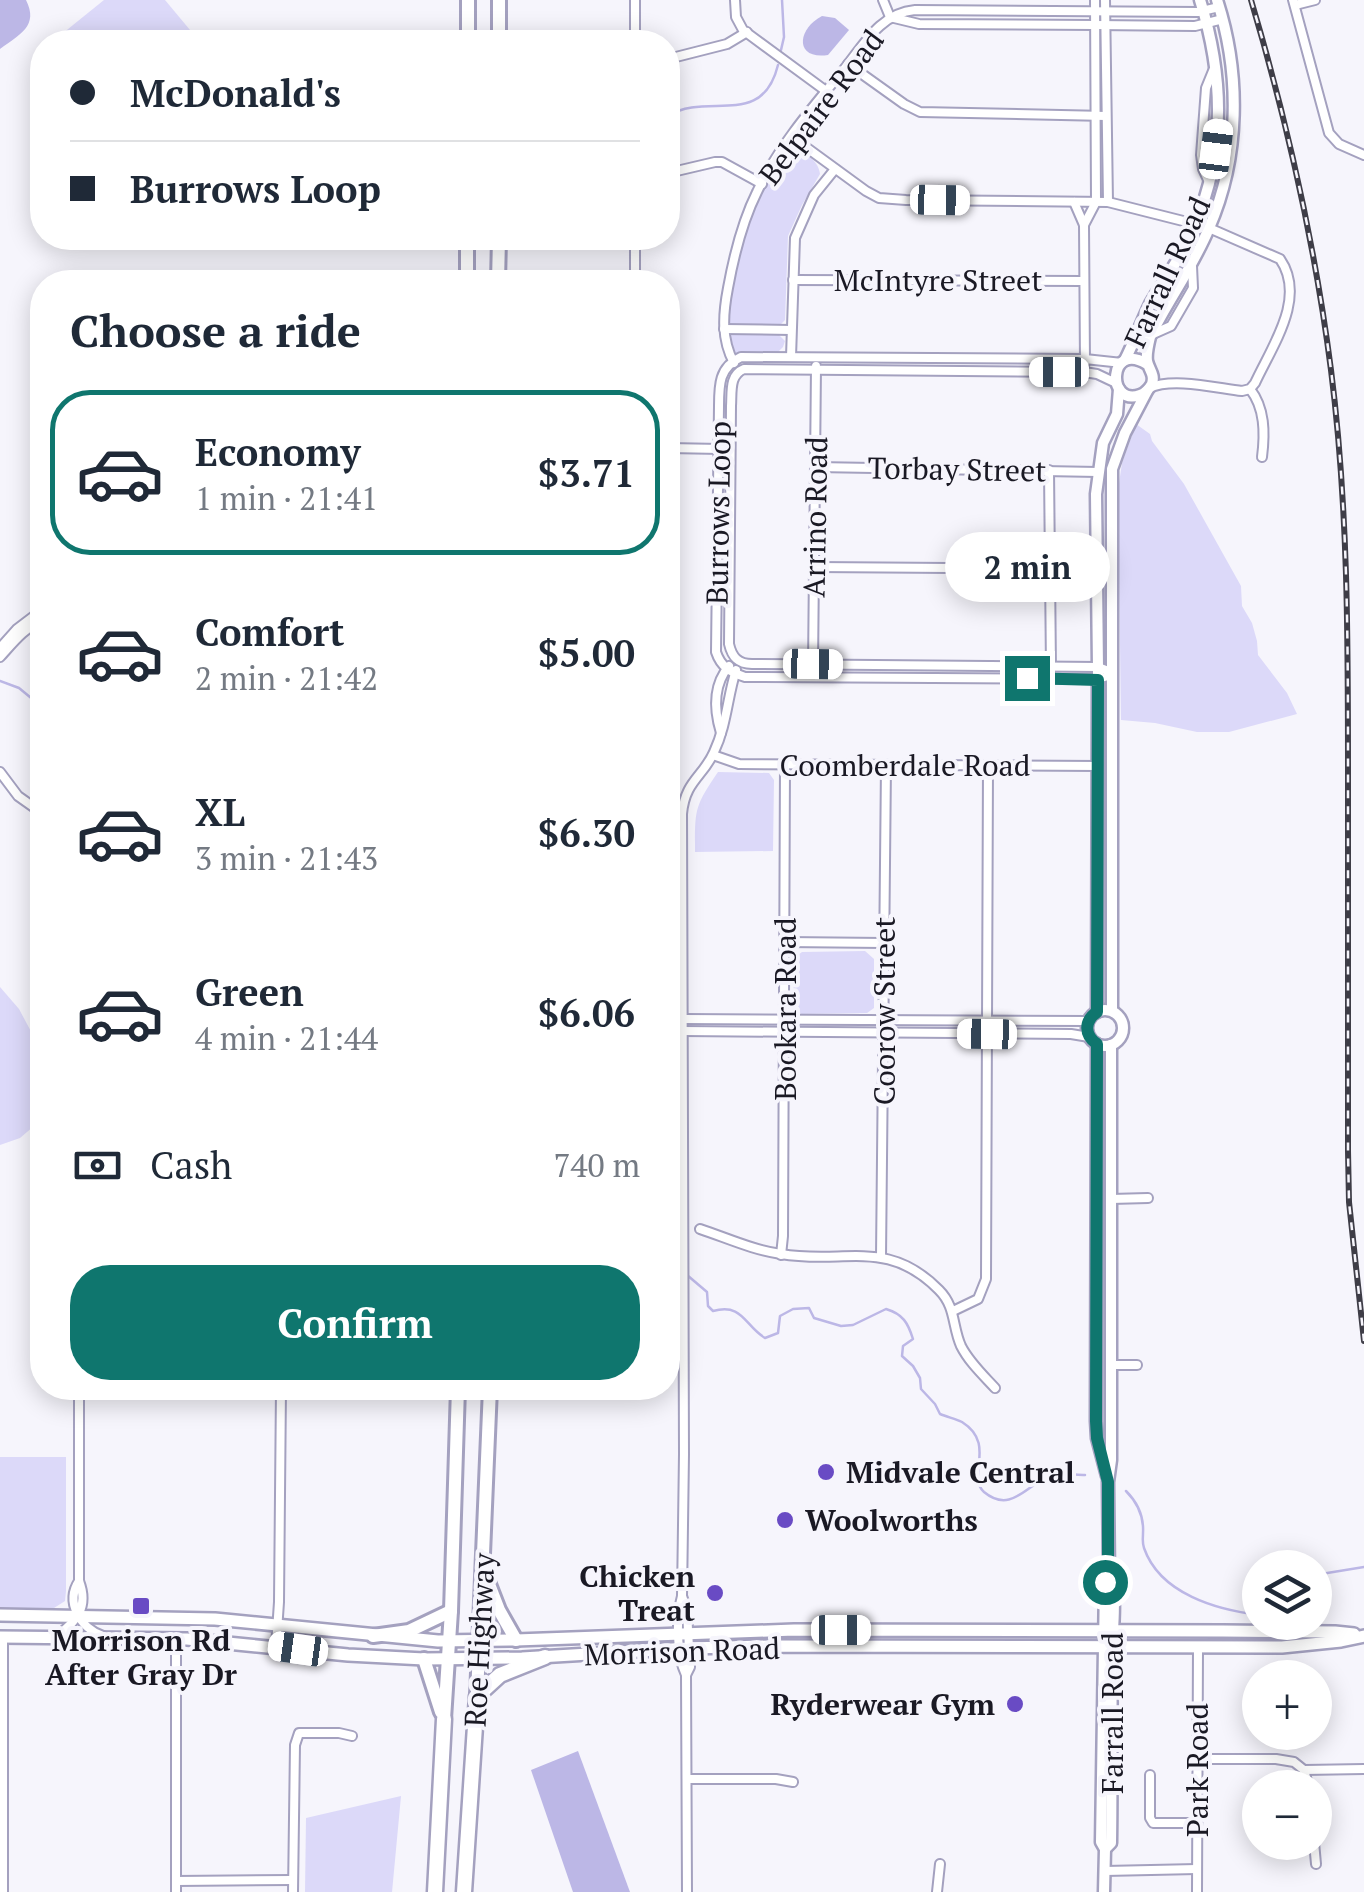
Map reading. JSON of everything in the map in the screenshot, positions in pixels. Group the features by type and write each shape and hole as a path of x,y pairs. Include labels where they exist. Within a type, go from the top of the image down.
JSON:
{"highway":[{"path":"468,0 468,30"},
{"path":"499,0 499,30"},
{"name":"Roe Highway","path":"435,1892 452,1611 458,1400"},
{"name":"Roe Highway","path":"466,1892 489,1400"},
{"path":"482,1568 516,1640"},
{"path":"374,1636 410,1631 452,1611"},
{"path":"478,1696 500,1675 545,1657"},
{"path":"424,1659 444,1719"}],"main road":[{"name":"Farrall Road","path":"1149,366 1151,334 1210,228 1227,173 1233,129 1233,84 1230,51 1218,4"},
{"name":"Farrall Road","path":"1123,362 1195,224 1209,182 1220,92 1204,11"},
{"path":"1137,358 1149,366 1153,380 1148,390 1130,396 1118,386 1116,371 1123,362 1137,358"},
{"name":"Farrall Road","path":"1093,1016 1098,472 1103,444 1117,414 1118,386"},
{"name":"Farrall Road","path":"1112,1012 1112,469 1125,433 1148,390"},
{"path":"1112,1012 1121,1020 1119,1040 1112,1045 1093,1041 1087,1029 1093,1016 1112,1012"},
{"name":"Farrall Road","path":"1093,1041 1097,1071 1096,1430 1108,1482"},
{"name":"Farrall Road","path":"1104,1892 1105,1848 1111,1843 1105,1582 1111,1460 1112,1045"},
{"path":"1097,1071 1111,1070"},
{"path":"1096,1270 1110,1270"},
{"path":"1096,1320 1110,1320"},
{"path":"1096,1381 1110,1381"},
{"path":"1096,1430 1110,1429"},
{"name":"Morrison Road","path":"0,1615 215,1618 450,1641 887,1629 1335,1632 1364,1636"},
{"name":"Morrison Road","path":"1,1637 176,1638 348,1655 478,1659 685,1648 1316,1645 1364,1636"}],"street":[{"path":"635,30 636,0"},
{"path":"734,0 738,22 746,32 826,92"},
{"path":"1094,0 1100,12"},
{"path":"1104,0 1100,12 1100,69 1102,159 1108,202"},
{"path":"1315,0 1294,2 1329,133 1339,144 1364,155"},
{"path":"884,2 890,17"},
{"name":"Belpaire Road","path":"890,17 920,24 1195,26 1204,11 1218,4"},
{"name":"Belpaire Road","path":"738,371 727,350 726,297 736,250 755,194 826,92 890,17 907,10 1204,11 1223,20"},
{"path":"680,56 727,44 746,32"},
{"path":"848,64 920,112 1101,116"},
{"path":"792,137 874,196 1108,202 1195,224"},
{"path":"1084,224 1096,202 1102,159"},
{"path":"680,171 715,162 731,166 762,184"},
{"path":"791,357 795,238 814,194 835,169"},
{"path":"1074,202 1084,224 1086,372"},
{"path":"1148,390 1156,384 1171,383 1250,389 1289,310 1288,275 1280,259 1210,228"},
{"name":"McIntyre Street","path":"793,280 1084,281"},
{"path":"724,329 791,330"},
{"path":"733,361 741,357 791,357 1123,362"},
{"name":"Arrino Road","path":"812,676 816,358"},
{"path":"885,358 885,371"},
{"path":"931,359 932,372"},
{"path":"977,359 977,372"},
{"path":"1022,359 1023,372"},
{"name":"Burrows Loop","path":"731,672 719,661 716,628 718,406 721,377 733,361"},
{"path":"1149,366 1171,383"},
{"path":"738,371 1086,372 1106,377 1118,386"},
{"name":"Burrows Loop","path":"737,660 729,644 729,628 731,406 738,371"},
{"path":"1250,389 1261,406 1262,457"},
{"path":"718,406 731,406"},
{"path":"680,448 731,448"},
{"name":"Torbay Street","path":"816,468 1098,472"},
{"path":"1049,470 1051,678"},
{"path":"718,494 730,494"},
{"path":"717,538 730,538"},
{"path":"814,567 1098,570"},
{"path":"717,585 730,585"},
{"path":"0,648 30,619"},
{"path":"0,657 30,627"},
{"path":"716,628 729,628"},
{"path":"687,1892 686,1675 690,1667 678,1610 682,1596 683,804 690,785 714,755 728,719 731,672 737,660 744,664 1098,667 1111,673"},
{"path":"865,665 865,677"},
{"path":"910,666 911,678"},
{"path":"956,666 956,678"},
{"path":"1002,666 1002,678"},
{"path":"731,672 744,677 1098,680 1111,673"},
{"name":"Coomberdale Road","path":"714,755 739,764 1098,766"},
{"name":"Bookara Road","path":"781,1254 785,764"},
{"name":"Coorow Street","path":"881,1257 886,765"},
{"path":"953,1310 978,1299 986,1278 988,766"},
{"path":"0,772 30,805"},
{"path":"785,942 884,942"},
{"path":"683,1019 1042,1021 1093,1016"},
{"path":"835,1033 836,1020"},
{"path":"936,1021 937,1034"},
{"path":"1042,1021 1042,1034"},
{"path":"683,1032 1042,1034 1093,1041"},
{"path":"1111,1199 1148,1198"},
{"path":"700,1230 781,1254 881,1257 915,1270 943,1294 953,1310 961,1345 995,1388"},
{"path":"1110,1365 1138,1365"},
{"path":"79,1400 79,1581 74,1588 74,1609 94,1633 109,1638"},
{"path":"276,1646 281,1400"},
{"path":"55,1637 78,1615"},
{"path":"1,1637 3,1892"},
{"path":"176,1638 176,1892"},
{"name":"Park Road","path":"1196,1892 1198,1647"},
{"path":"293,1892 297,1738 304,1732 352,1736"},
{"path":"1198,1760 1276,1759 1294,1762 1304,1770 1364,1769"},
{"path":"1150,1776 1153,1823 1197,1823"},
{"path":"686,1779 792,1782"},
{"path":"1316,1860 1316,1864"},
{"path":"936,1892 940,1864"},
{"path":"1104,1871 1196,1869"},
{"path":"176,1880 293,1880"}],"shaded area":[{"path":"0,0 26,0 30,17 25,29 0,49"},
{"path":"104,0 165,0 190,30 67,30"},
{"path":"822,16 835,18 849,30 828,55 809,53 803,42 808,28"},
{"path":"790,148 810,157 820,174 788,236 785,320 779,326 733,326 725,319 745,228 764,182"},
{"path":"731,333 777,333 785,341 775,355 739,356 730,347"},
{"path":"1136,424 1150,434 1184,484 1241,586 1242,606 1252,623 1258,655 1287,693 1297,714 1229,732 1197,732 1121,720 1118,490 1122,463"},
{"path":"718,772 769,773 774,780 773,851 695,852 698,809"},
{"path":"865,951 874,959 874,1008 867,1013 801,1014 794,1005 793,959 802,952"},
{"path":"0,987 30,1030 30,1129 20,1138 0,1145"},
{"path":"0,1457 66,1457 66,1591 65,1601 54,1608 0,1609"},
{"path":"578,1751 630,1892 573,1892 531,1770"},
{"path":"401,1796 392,1892 305,1892 306,1818"}],"waterway":[{"path":"781,50 782,0"},
{"path":"680,110 732,106 760,97 778,65"},
{"path":"0,681 30,697"},
{"path":"687,1275 707,1292 708,1306 713,1311 737,1313 765,1338 778,1333 780,1316 793,1309 809,1308 814,1318 841,1326 853,1325 886,1309 901,1316 913,1339 903,1346 902,1356 913,1366 921,1389 940,1414 962,1422 978,1440 979,1485 994,1498 1012,1498 1054,1475 1085,1475"},
{"path":"1126,1491 1141,1515 1144,1548 1163,1577 1192,1597 1242,1612"},
{"path":"1332,1572 1364,1567"}],"railway":[{"path":"1251,0 1308,230 1337,420 1347,621 1349,1202 1364,1341"}],"place":[{"name":"Midvale Central","path":"826,1472"},
{"name":"Woolworths","path":"785,1520"},
{"name":"Chicken Treat","path":"715,1593"},
{"name":"Morrison Rd After Gray Dr","path":"141,1606"},
{"name":"Ryderwear Gym","path":"1015,1704"}],"route":[{"path":"1027,678 1098,680 1097,1012 1087,1029 1090,1039 1097,1044 1096,1421 1108,1482 1105,1582"}]}
